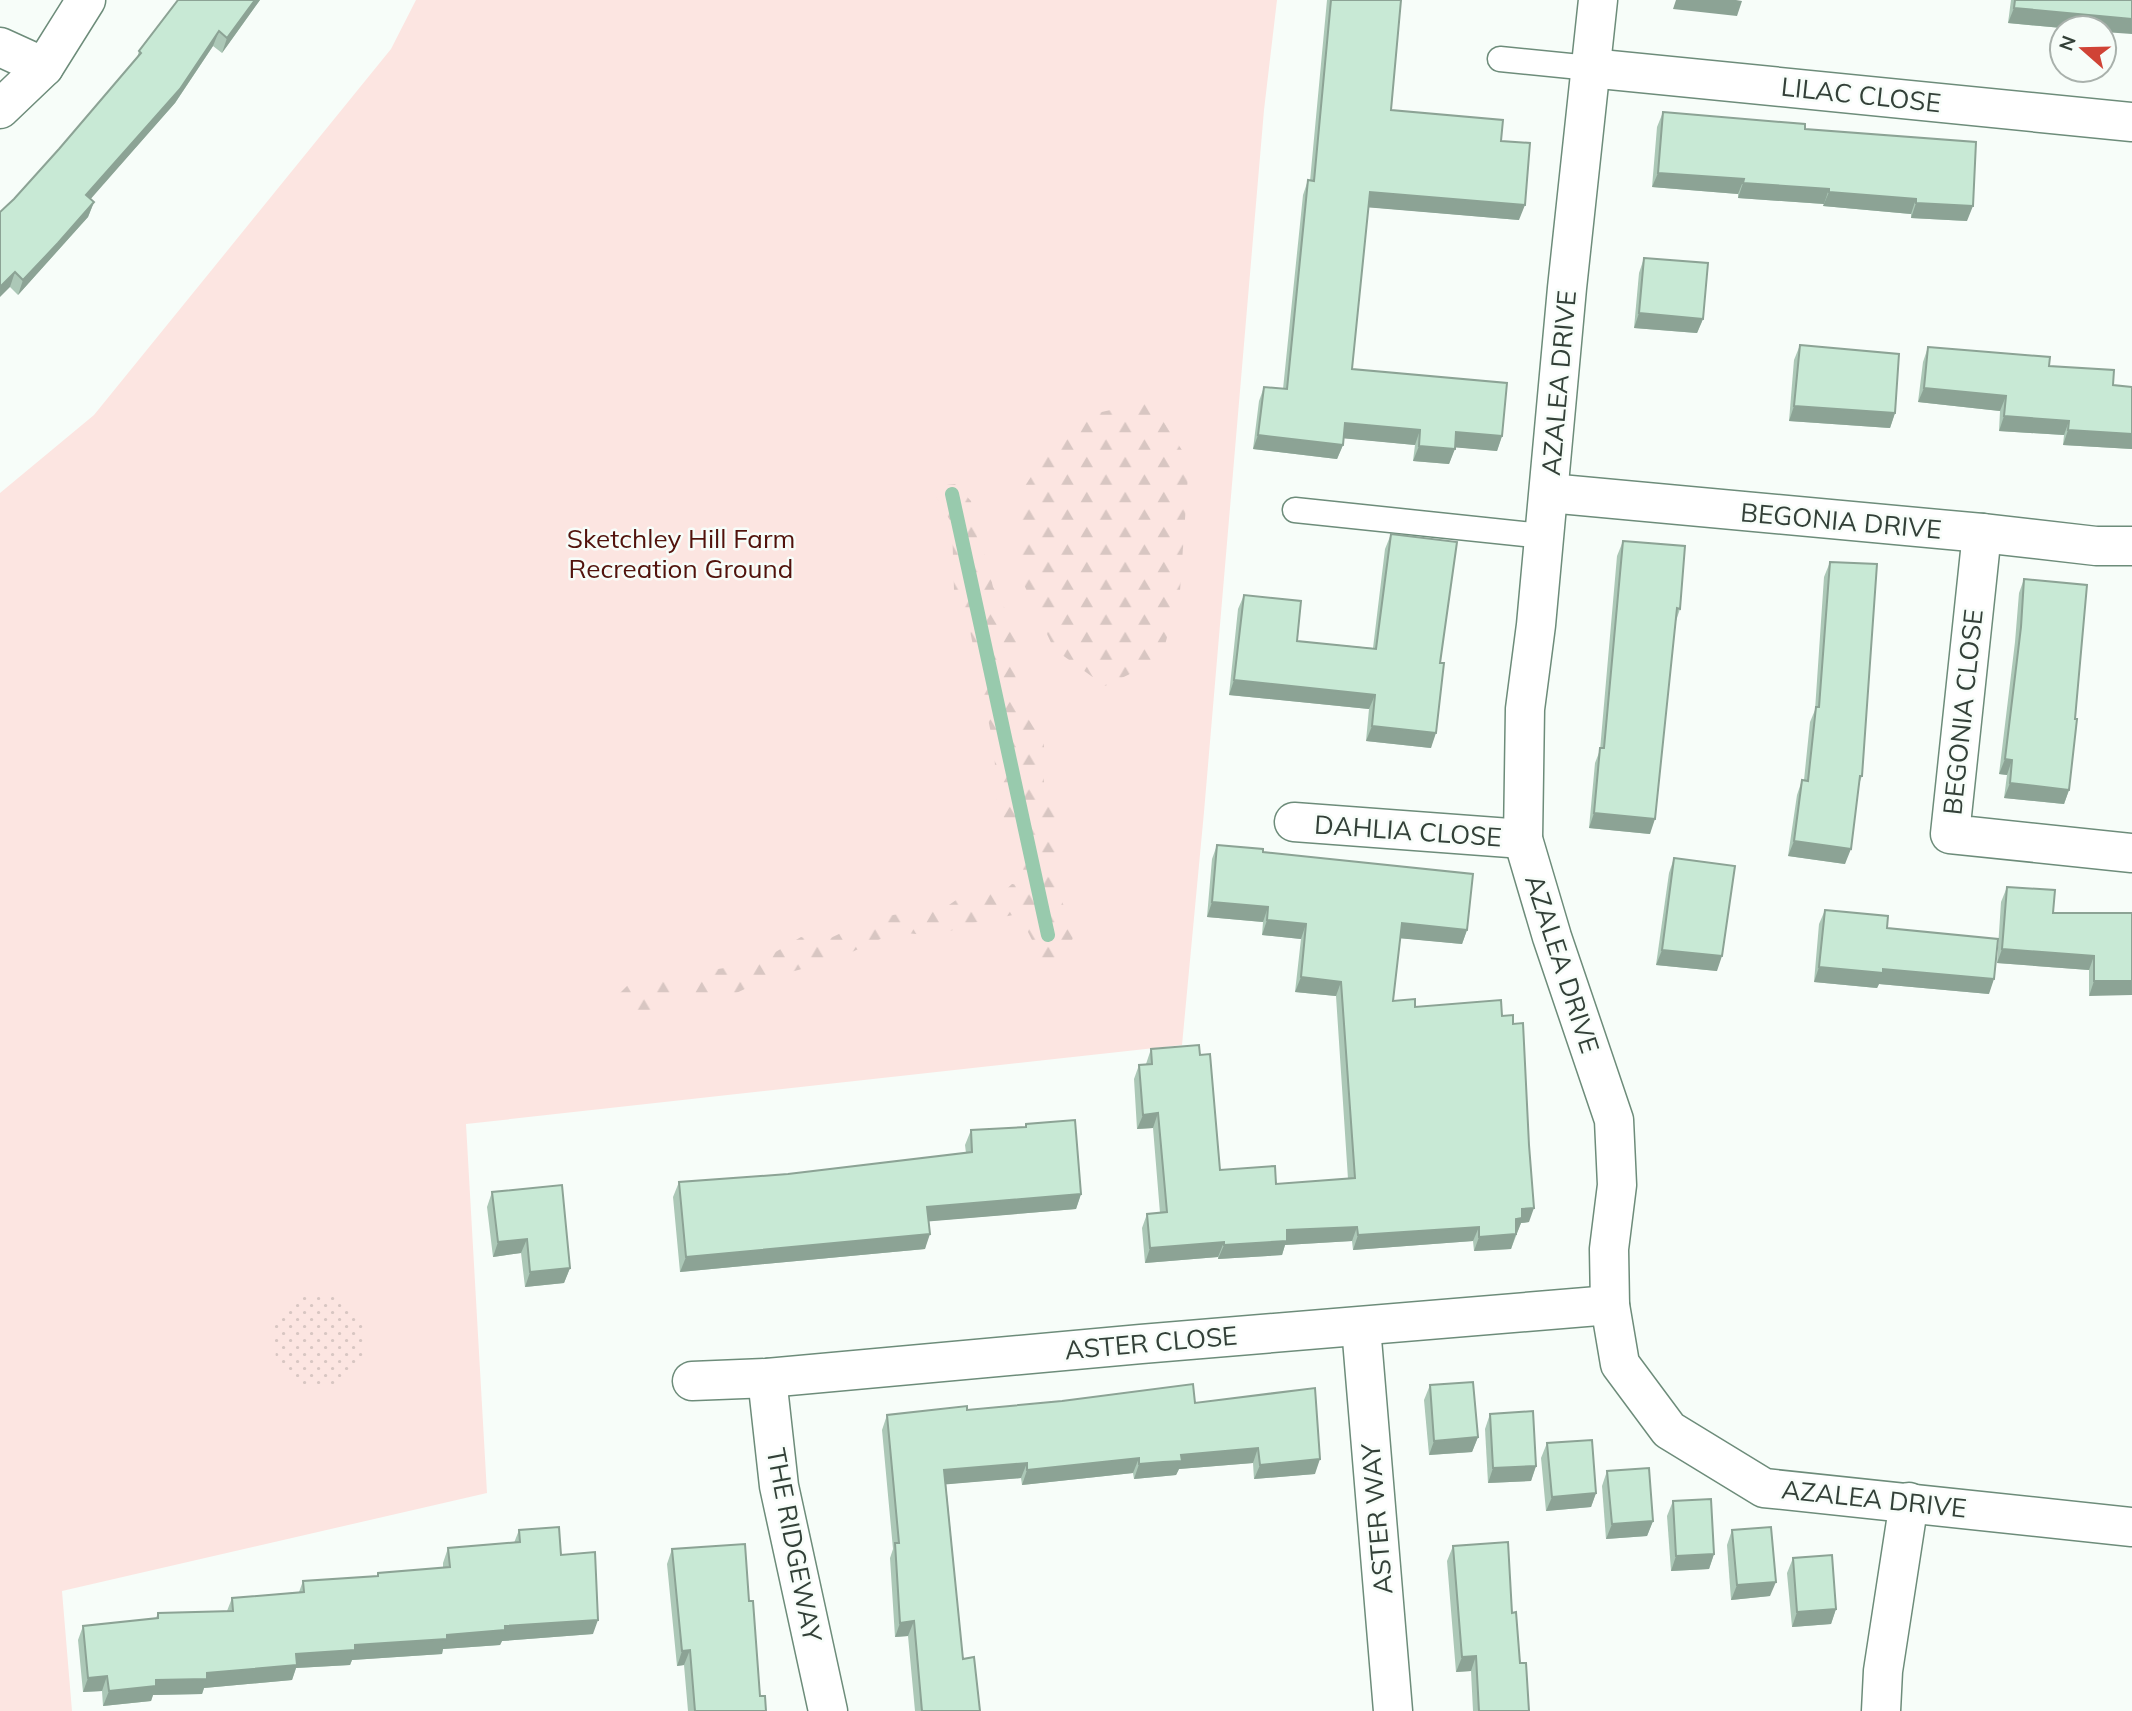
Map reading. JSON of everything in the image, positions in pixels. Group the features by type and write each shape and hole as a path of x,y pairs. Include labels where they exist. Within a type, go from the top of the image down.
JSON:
{"street":[{"path":"0,109 44,67 86,0"},
{"name":"AZALEA DRIVE","path":"1598,0 1567,288 1536,625 1525,709 1523,839 1552,937 1614,1120 1616,1185 1608,1249 1610,1305 1620,1364 1669,1430 1765,1488 2132,1527"},
{"path":"0,47 44,67"},
{"name":"LILAC CLOSE","path":"1590,68 2132,122"},
{"name":"BEGONIA DRIVE","path":"1549,493 2096,546 2132,546"},
{"name":"BEGONIA CLOSE","path":"1982,533 1951,834 2132,853"},
{"name":"DAHLIA CLOSE","path":"1294,822 1523,839"},
{"name":"ASTER CLOSE","path":"692,1381 767,1378 1141,1343 1610,1305"},
{"name":"ASTER WAY","path":"1361,1327 1393,1711"},
{"name":"THE RIDGEWAY","path":"767,1378 779,1486 828,1711"},
{"path":"1881,1711 1883,1671 1909,1502"}],"lane":[{"path":"1500,59 1590,68"},
{"path":"1295,510 1543,536"}],"green space":[{"name":"Sketchley Hill Farm Recreation Ground","path":"416,0 1277,0 1264,110 1182,1045 466,1124 487,1493 62,1591 72,1711 0,1711 0,493 94,415 391,49"},
{"path":"1150,401 1189,461 1180,591 1161,659 1105,686 1054,649 1019,574 1018,497 1043,458 1093,414"},
{"path":"955,484 971,501 978,542 986,558 993,587 1019,634 1013,663 1018,689 1024,712 1044,744 1044,783 1058,818 1055,886 1075,931 1066,959 1041,958 1028,932 1033,911 973,923 936,936 896,932 832,961 768,978 732,995 682,999 639,1018 613,1000 638,975 700,976 718,969 757,963 801,937 822,942 873,918 946,907 972,889 1000,895 1012,884 1028,886 1016,847 997,802 994,748 968,621 954,590 952,524 936,496 938,486"},
{"path":"336,1295 364,1321 365,1358 340,1386 303,1388 276,1362 274,1325 299,1297"}],"building":[{"path":"178,0 255,0 227,38 219,31 180,89 86,195 94,202 58,243 23,280 15,272 0,287 0,212 59,149 141,53 139,51"},
{"path":"1331,0 1401,0 1391,110 1503,120 1501,141 1530,143 1525,205 1370,192 1352,369 1507,383 1502,436 1456,432 1455,449 1419,446 1420,430 1345,423 1343,445 1258,435 1264,387 1287,389 1308,180 1314,181"},
{"path":"2015,0 2132,0 2132,19 2118,18 2118,14 2078,14 2014,8"},
{"path":"1663,112 1805,124 1805,129 1976,142 1973,206 1916,203 1916,199 1743,183 1744,179 1658,173"},
{"path":"1644,258 1708,263 1703,319 1639,313"},
{"path":"1800,345 1899,354 1895,413 1794,406"},
{"path":"1928,347 2050,357 2049,366 2114,370 2113,385 2132,387 2132,434 2068,430 2069,421 2004,416 2006,396 1924,388"},
{"path":"1391,534 1457,542 1440,663 1444,663 1436,733 1372,726 1375,695 1234,680 1244,595 1301,601 1297,641 1376,649"},
{"path":"1623,541 1685,546 1655,819 1594,813 1600,748 1604,748"},
{"path":"1830,562 1877,564 1862,776 1851,849 1794,841 1802,780 1808,781 1816,707 1819,707"},
{"path":"2024,579 2087,585 2069,790 2010,783 2012,760 2005,759"},
{"path":"1217,845 1473,874 1467,930 1402,923 1393,1001 1415,999 1415,1007 1501,1000 1502,1016 1513,1015 1513,1024 1523,1023 1534,1208 1522,1209 1522,1218 1516,1219 1516,1234 1479,1237 1479,1227 1358,1235 1357,1227 1287,1230 1287,1241 1224,1245 1224,1242 1150,1248 1147,1214 1167,1212 1158,1113 1143,1115 1139,1065 1152,1064 1151,1049 1199,1045 1200,1055 1210,1054 1220,1170 1275,1166 1276,1184 1355,1178 1341,982 1301,977 1306,924 1267,920 1268,907 1212,902"},
{"path":"1674,858 1735,866 1722,956 1662,950"},
{"path":"2007,887 2055,890 2053,913 2132,913 2132,981 2094,981 2094,956 2002,949"},
{"path":"1825,910 1888,916 1887,928 1998,939 1994,979 1883,969 1883,973 1819,967"},
{"path":"1075,1120 1081,1194 927,1207 930,1234 686,1257 679,1182 788,1174 972,1152 971,1130 1026,1127 1026,1124"},
{"path":"562,1185 570,1268 530,1272 527,1239 498,1242 492,1192"},
{"path":"1473,1382 1478,1437 1434,1441 1430,1385"},
{"path":"1193,1384 1195,1403 1315,1388 1320,1459 1260,1465 1258,1448 1181,1455 1182,1461 1139,1464 1139,1458 1027,1470 1027,1463 944,1470 963,1659 974,1657 980,1711 922,1711 914,1621 900,1623 895,1543 899,1543 887,1415 967,1406 967,1410 1062,1401"},
{"path":"1533,1411 1536,1466 1493,1468 1490,1414"},
{"path":"1592,1440 1596,1493 1552,1497 1547,1443"},
{"path":"1649,1468 1653,1521 1612,1524 1607,1471"},
{"path":"1711,1499 1714,1554 1676,1556 1673,1501"},
{"path":"559,1527 561,1555 595,1552 598,1620 505,1626 505,1630 447,1635 447,1639 355,1645 355,1650 296,1654 297,1665 207,1673 207,1679 156,1680 156,1686 109,1691 107,1676 88,1678 83,1626 158,1618 158,1613 233,1611 232,1598 304,1592 303,1581 378,1576 378,1573 450,1567 448,1548 520,1542 519,1530"},
{"path":"1771,1527 1776,1582 1737,1585 1732,1530"},
{"path":"1508,1542 1512,1613 1516,1612 1520,1663 1526,1663 1529,1711 1479,1711 1476,1656 1462,1657 1453,1546"},
{"path":"745,1544 749,1601 753,1601 760,1696 765,1696 766,1711 695,1711 690,1650 682,1651 672,1549"},
{"path":"1832,1555 1836,1609 1797,1612 1793,1558"}],"waterway":[{"path":"952,494 1048,935"}]}
